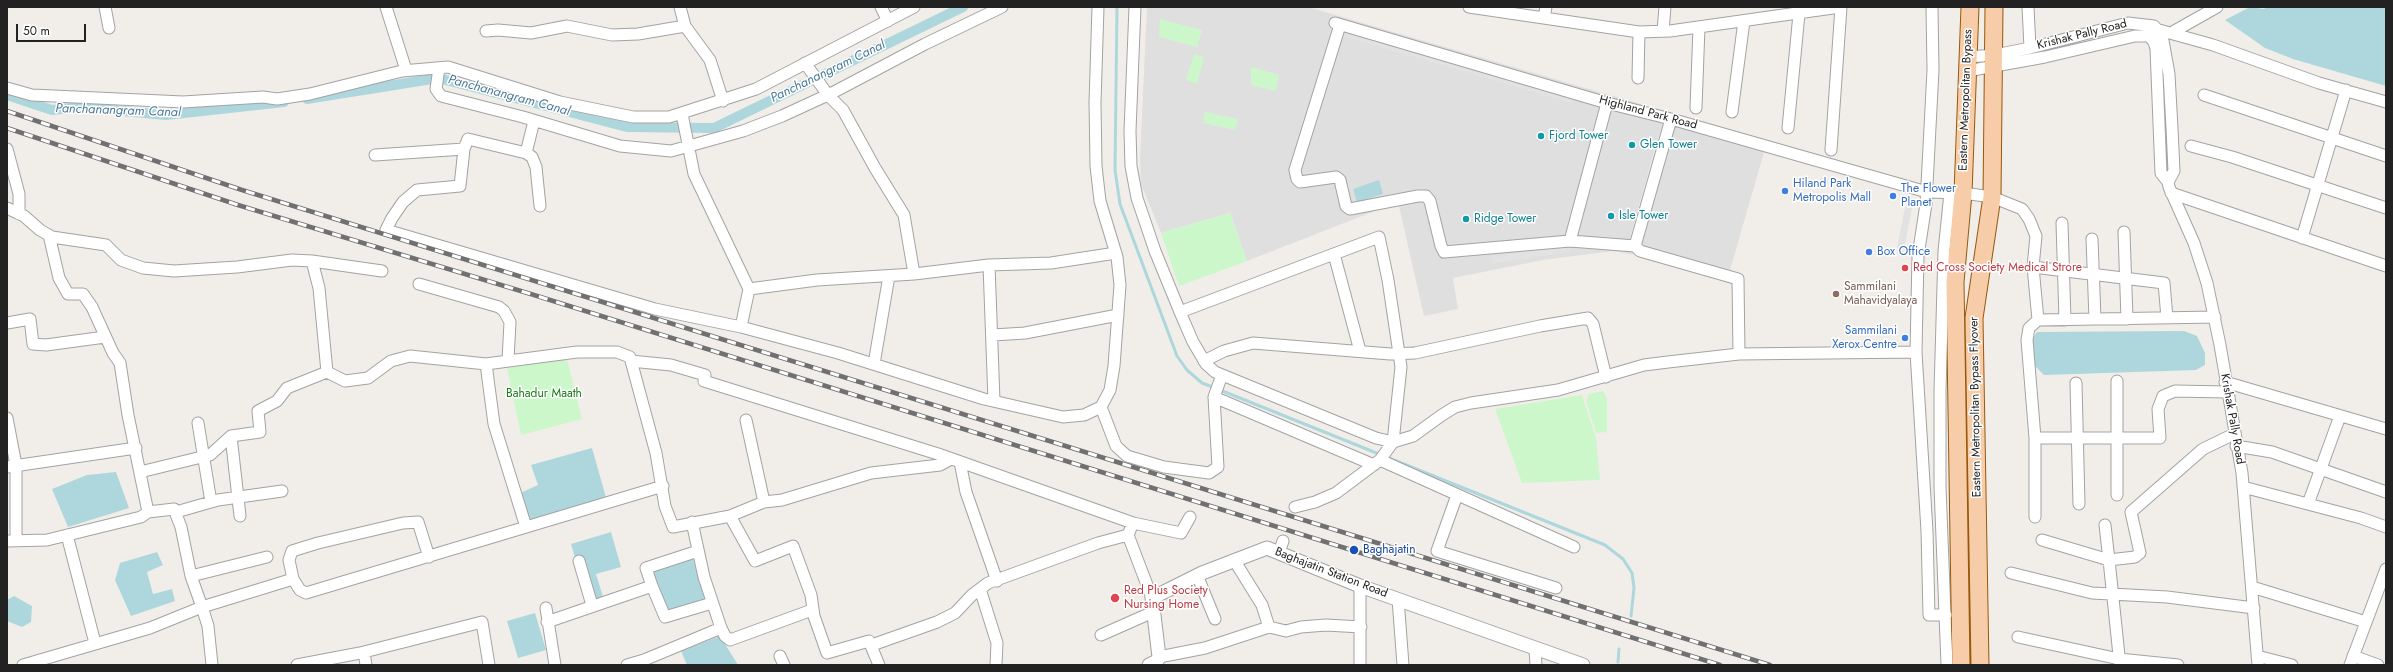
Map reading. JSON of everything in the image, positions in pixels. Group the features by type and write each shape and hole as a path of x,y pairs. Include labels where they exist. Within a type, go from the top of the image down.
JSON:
{"main road":[{"name":"Eastern Metropolitan Bypass","path":"1956,193 1968,64 1970,7"},
{"name":"Eastern Metropolitan Bypass Flyover","path":"1980,665 1974,318 1992,197 1995,61 1994,7"},
{"name":"Eastern Metropolitan Bypass Flyover","path":"1956,193 1955,282 1961,665"}],"street":[{"path":"105,7 109,28"},
{"path":"386,7 406,70"},
{"path":"680,7 685,26 710,60 723,101"},
{"path":"881,7 888,21"},
{"path":"7,88 32,95 183,102 263,97 278,99 310,94 406,70 438,71 448,67 560,102 633,117 668,117 683,119 723,101 756,89 914,7"},
{"path":"438,71 436,89 441,96 636,149 671,151 688,143 782,116 828,95 1002,7"},
{"path":"1098,7 1095,103 1096,166 1100,201 1116,253 1120,285 1110,390 1103,411 1116,446 1127,456 1170,468 1209,473 1218,467 1214,397 1221,378"},
{"path":"1135,7 1130,96 1131,166 1137,198 1180,312 1204,361 1221,378 1376,438 1393,442 1413,436 1455,407 1471,403 1558,390 1644,365 1739,354 1916,352"},
{"path":"1475,7 1545,12 1639,32 1699,27 1799,14 1811,9 1841,7 1830,150"},
{"path":"1662,31 1665,7"},
{"path":"1932,7 1933,70 1927,192 1918,256 1916,352 1927,531 1928,615 1946,615"},
{"path":"2028,7 2030,48"},
{"path":"2171,33 2217,7"},
{"path":"1788,128 1799,14"},
{"path":"1732,112 1744,21"},
{"name":"Krishak Pally Road","path":"1995,61 2030,48 2128,23 2148,24 2159,30 2166,49 2171,107 2174,171 2168,182"},
{"name":"Highland Park Road","path":"1570,241 1444,252 1441,246 1430,201 1426,196 1418,196 1350,209 1346,206 1340,180 1336,177 1300,182 1297,179 1295,170 1338,24 1607,103 1671,119 1927,192 1956,193 1992,197 2022,209 2030,219 2036,236 2033,267 2038,320"},
{"path":"486,31 498,30 531,33 567,26 612,35 660,32 685,26"},
{"path":"1696,108 1699,27"},
{"path":"2149,36 2159,30 2171,33 2386,102"},
{"path":"1638,78 1639,32"},
{"name":"Krishak Pally Road","path":"1968,64 2149,36 2154,42 2156,49 2161,173 2168,182 2170,193 2194,243 2207,283 2215,317 2243,487 2258,660"},
{"path":"805,63 828,95 843,110 904,216 914,274"},
{"path":"2302,238 2333,138 2346,90"},
{"path":"2204,95 2386,156"},
{"path":"1607,103 1570,241 1635,246 1640,251 1738,279 1739,354"},
{"path":"683,119 694,174 749,289 741,327"},
{"path":"1635,246 1671,119"},
{"path":"526,153 534,121"},
{"path":"540,206 536,167 532,157 526,153 468,139 464,149 460,186 417,190 403,202 386,230 655,309 741,327 874,364 994,401 1063,417 1103,411"},
{"path":"2191,146 2232,157 2386,208"},
{"path":"7,149 19,194 19,214"},
{"path":"375,155 464,149"},
{"path":"1947,665 1940,487 1941,376 1944,251 1956,193"},
{"path":"2170,193 2386,266"},
{"path":"7,208 19,214 49,235 106,245 121,260 131,265 174,271 237,267 292,260 312,261 382,272"},
{"path":"2062,223 2065,320"},
{"path":"2124,232 2127,319"},
{"path":"49,235 59,278 68,294 83,294 92,307 105,337 120,363 148,512"},
{"path":"1180,312 1379,237 1388,280 1399,354 1400,374 1393,442 1381,459 1336,493 1315,502 1295,507"},
{"path":"2092,239 2095,319"},
{"path":"749,289 817,280 914,274 989,265 1051,263 1116,253"},
{"path":"1334,254 1360,351"},
{"path":"312,261 319,288 327,372"},
{"path":"989,265 994,401"},
{"path":"2033,267 2063,269 2164,283 2167,318"},
{"path":"874,364 889,276"},
{"path":"419,284 499,307 504,311 510,322 508,360"},
{"path":"992,335 1025,333 1118,315"},
{"path":"2036,517 2035,438 2027,333 2038,320 2215,317"},
{"path":"1204,361 1224,352 1254,343 1399,354 1415,353 1540,326 1588,318 1593,324 1606,377"},
{"path":"7,323 30,319 34,344 46,345 105,337"},
{"path":"140,472 204,457 210,455 231,436 260,432 258,411 277,401 287,388 327,372 345,381 368,378 391,361 410,356 486,364 577,352 617,352 630,357 663,486 665,506 673,527 692,522 730,516 764,502 800,495 871,473 933,466 956,461"},
{"path":"631,361 672,366 705,375 704,381 956,461 1133,523 1181,534 1190,517"},
{"path":"486,364 494,424 526,526"},
{"path":"2117,381 2117,495"},
{"path":"2076,383 2076,438 2079,504"},
{"path":"2035,438 2160,438 2158,408 2160,400 2175,391 2226,387 2386,429"},
{"path":"1214,397 1381,459 1457,495 1574,547"},
{"path":"2308,504 2322,470 2340,416"},
{"path":"7,418 12,466 12,541 47,540 141,517 148,512 174,509 176,512 191,576 208,626 212,665"},
{"path":"746,420 764,502"},
{"path":"198,423 211,502"},
{"path":"2042,540 2109,560 2135,557 2140,553 2131,512 2203,449 2234,434"},
{"path":"231,436 240,516"},
{"path":"2236,446 2272,452 2386,492"},
{"path":"12,466 136,448"},
{"path":"956,461 997,581"},
{"path":"429,557 418,522 403,523 318,543 292,551 289,560 293,579 300,590 306,593 429,557 526,526 621,500 663,486"},
{"path":"2243,487 2361,518 2386,527"},
{"path":"176,512 211,502 282,491"},
{"path":"1457,495 1437,551 1556,588"},
{"path":"730,516 755,561 793,546 812,595 812,610 827,653 869,641 872,645 879,665"},
{"path":"692,522 712,603 721,628 725,636 730,640 812,610"},
{"path":"1133,523 1128,535 1152,598 1154,661 1205,648 1269,627 1286,632 1301,627 1326,625 1361,627"},
{"path":"2105,525 2119,662"},
{"path":"67,535 95,643"},
{"path":"872,645 949,616 980,588 1098,543 1128,535"},
{"name":"Baghajatin Station Road","path":"1152,598 1197,575 1234,560 1267,548 1281,547 1360,586 1535,650 1583,665"},
{"path":"698,551 646,568 665,617 712,603"},
{"path":"191,576 267,556"},
{"path":"1234,560 1262,605 1269,627"},
{"path":"579,561 592,605"},
{"path":"2378,665 2352,660 2386,568"},
{"path":"2011,573 2092,594 2167,597 2254,608"},
{"path":"1197,575 1214,620"},
{"path":"23,665 150,628 202,607 293,579"},
{"path":"548,622 592,605 652,586"},
{"path":"1360,586 1360,665"},
{"path":"2252,587 2366,622"},
{"path":"980,588 997,643 996,665"},
{"path":"1398,599 1403,665"},
{"path":"546,608 555,665"},
{"path":"1101,636 1153,612"},
{"path":"297,665 364,652 482,622 490,665"},
{"path":"627,665 651,657 721,628"},
{"path":"2018,637 2119,662 2178,665"},
{"path":"1535,650 1536,665"},
{"path":"364,652 366,665"},
{"path":"2258,660 2292,665"}],"shaded area":[{"path":"1147,7 1308,7 1668,112 1657,141 1629,242 1637,252 1635,255 1613,251 1543,260 1453,278 1458,309 1424,316 1398,202 1247,261 1230,213 1161,233 1141,184 1140,157"},
{"path":"1344,30 1573,97 1571,103 1342,36"},
{"path":"1674,124 1765,149 1730,270 1644,247 1640,243"},
{"path":"1905,207 1912,208 1904,249 1897,248"},
{"path":"1570,245 1571,252 1492,264 1491,257"}],"green space":[{"path":"1160,19 1202,30 1197,47 1159,37"},
{"path":"1194,54 1204,57 1197,84 1186,80"},
{"path":"1251,67 1279,75 1276,91 1251,85"},
{"path":"1205,112 1238,119 1235,130 1203,123"},
{"path":"1230,213 1247,261 1179,286 1161,233"},
{"name":"Bahadur Maath","path":"567,359 582,419 521,435 507,368"},
{"path":"1603,391 1607,398 1607,432 1596,433 1586,401 1589,394"},
{"path":"1582,395 1596,438 1600,480 1522,483 1495,409"}],"water":[{"path":"2250,7 2264,9 2267,7 2386,7 2386,86 2293,59 2265,48 2225,20"},
{"path":"1379,180 1383,194 1357,202 1353,189"},
{"path":"2184,331 2197,336 2205,353 2205,365 2196,370 2044,375 2033,364 2032,340 2037,332"},
{"path":"592,448 607,501 524,523 516,495 538,485 531,465"},
{"path":"116,472 129,508 68,527 52,489 87,475"},
{"path":"611,532 621,567 596,574 604,600 589,604 571,544"},
{"path":"157,552 163,565 147,572 153,594 172,589 175,601 131,616 115,580 120,563"},
{"path":"693,559 706,603 667,615 653,572"},
{"path":"14,596 32,606 31,622 22,627 7,621 7,600"},
{"path":"535,613 546,650 518,658 507,621"},
{"path":"720,636 738,665 687,665 681,651"}],"waterway":[{"name":"Panchanangram Canal","path":"307,99 438,78 627,127 714,128 963,7"},
{"path":"1117,7 1115,170 1120,204 1177,356 1187,370 1202,383 1215,388"},
{"name":"Panchanangram Canal","path":"7,95 52,110 80,107 166,115 284,102"},
{"path":"1220,390 1605,545 1623,559 1632,573 1634,588 1631,616"},
{"path":"1618,662 1619,649"}],"railway":[{"path":"7,111 242,190 1770,665"},
{"path":"7,128 238,205 534,295 1720,665"}],"place":[{"name":"Fjord Tower","path":"1541,136"},
{"name":"Glen Tower","path":"1632,145"},
{"name":"Hiland Park Metropolis Mall","path":"1785,191"},
{"name":"The Flower Planet","path":"1893,196"},
{"name":"Isle Tower","path":"1611,216"},
{"name":"Ridge Tower","path":"1466,219"},
{"name":"Box Office","path":"1869,252"},
{"name":"Red Cross Society Medical Strore","path":"1905,268"},
{"name":"Sammilani Mahavidyalaya","path":"1836,294"},
{"name":"Sammilani Xerox Centre","path":"1905,338"},
{"name":"Baghajatin","path":"1354,550"},
{"name":"Red Plus Society Nursing Home","path":"1115,598"}]}
